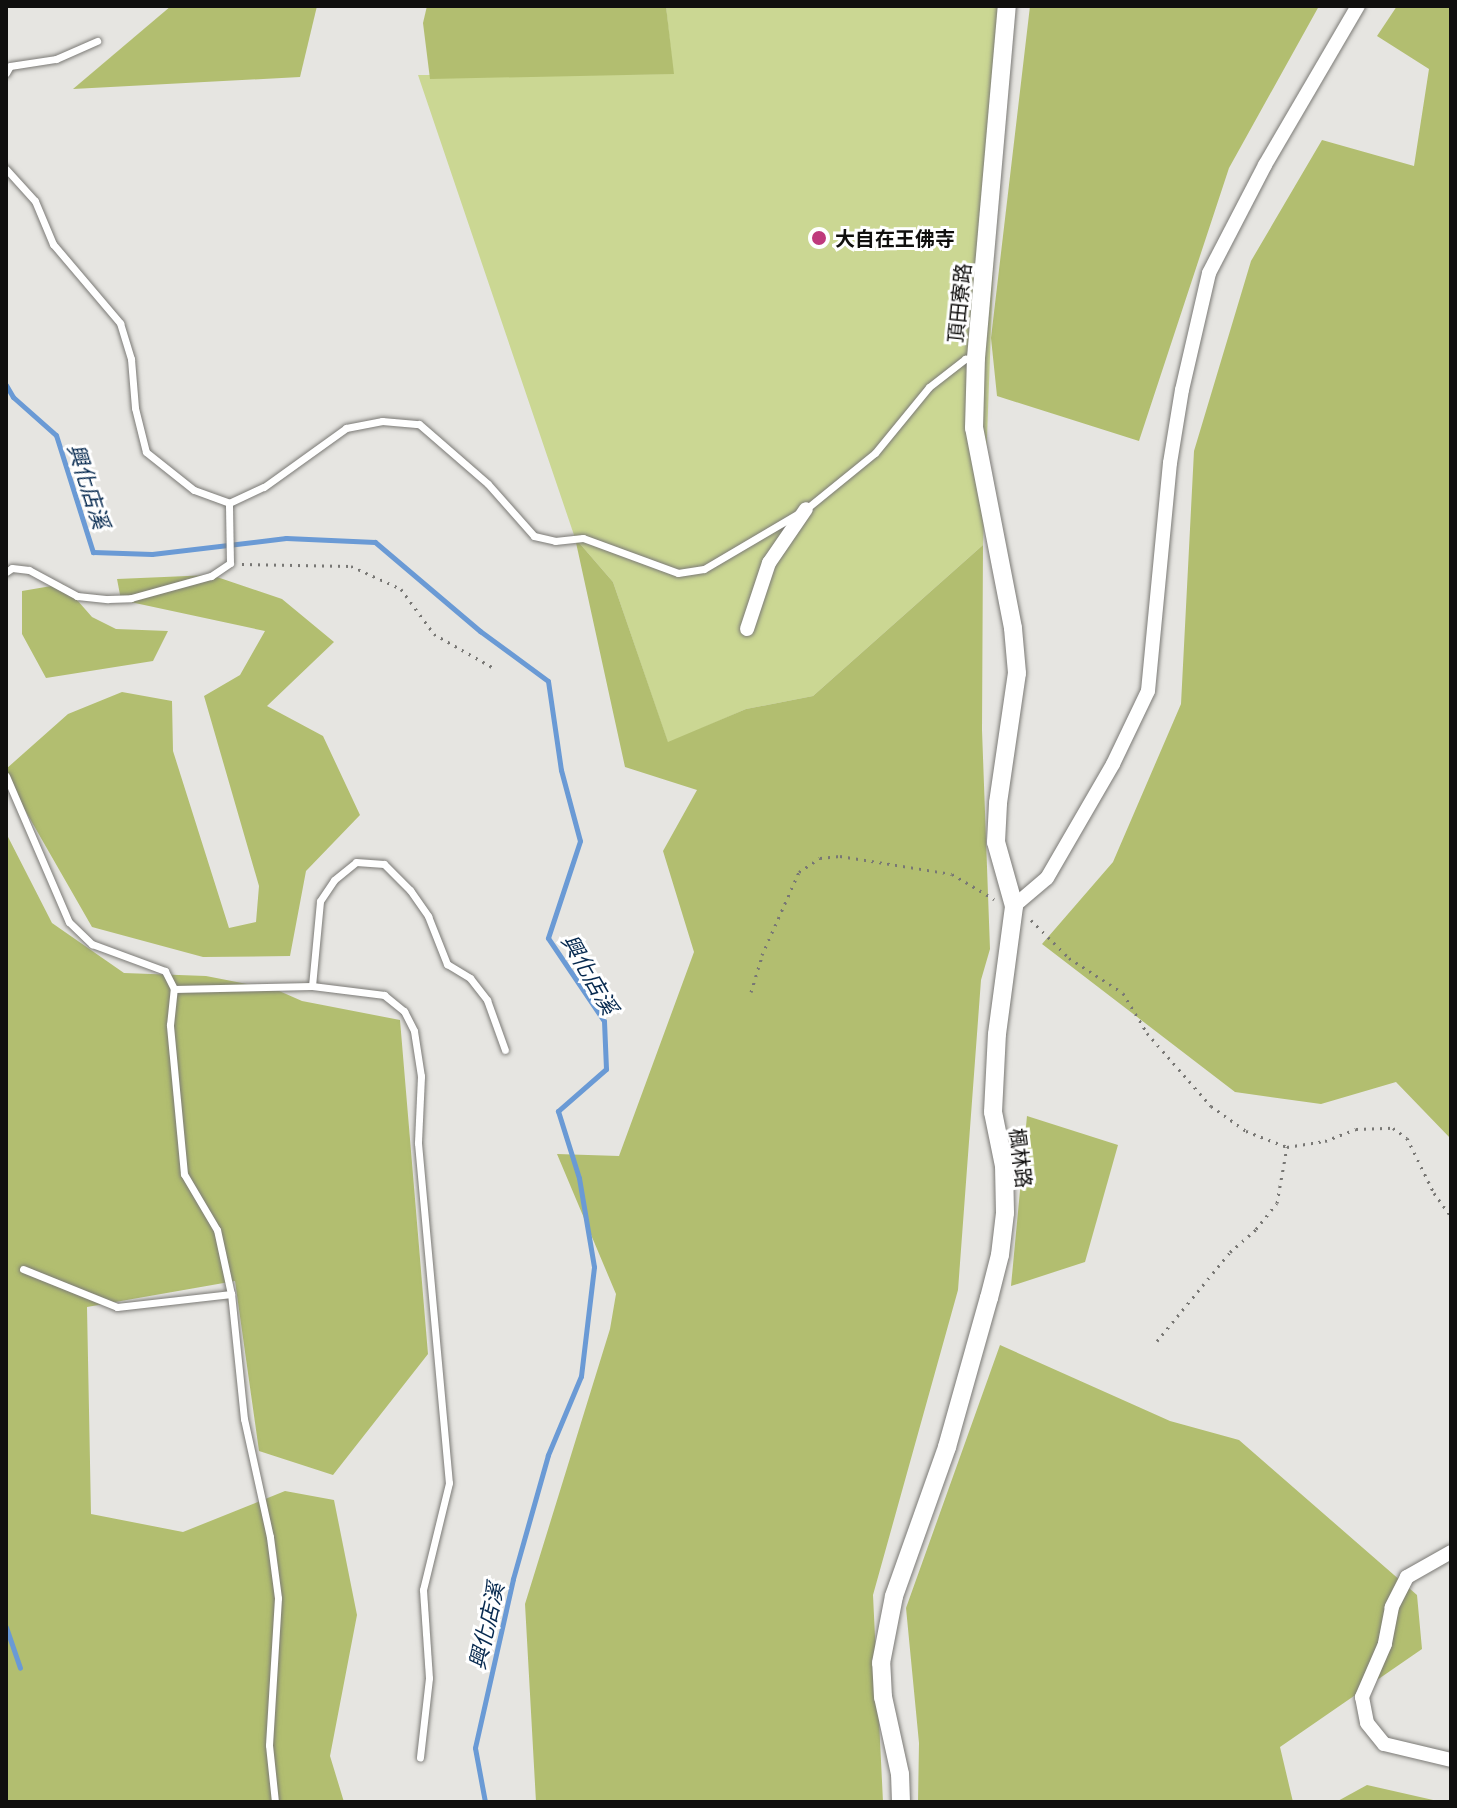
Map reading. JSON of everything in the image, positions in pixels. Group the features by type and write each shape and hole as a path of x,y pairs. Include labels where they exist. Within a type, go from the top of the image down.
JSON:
{"street":[{"name":"頂田寮路","path":"988,508 974,428 976,358 1007,6"},
{"path":"1014,906 1047,878 1113,764 1148,691 1170,463 1182,390 1209,273 1265,165 1358,6"},
{"name":"楓林路","path":"901,1802 900,1774 883,1697 881,1663 894,1596 947,1447 1000,1255 1005,1213 1004,1166 993,1112 997,1034 1014,906 996,842 998,803 1017,673 1013,628 988,508"},
{"path":"747,629 769,563 806,509"},
{"path":"1451,1552 1407,1577 1392,1607 1385,1644 1362,1697 1367,1723 1384,1744 1451,1760"}],"lane":[{"path":"6,73 10,66 56,59 97,41"},
{"path":"6,169 35,201 53,244 120,323 131,359 135,408 146,452 194,490 229,503 264,487 346,428 382,421 419,424 488,484 534,536 555,541 583,538 678,573 704,569 806,509 875,453 929,387 949,369 965,359 976,358"},
{"path":"6,572 12,568 29,570 77,596 131,598 211,576 230,563 229,503"},
{"path":"6,776 69,922 92,944 165,971 174,989 170,1025 184,1174 217,1230 231,1294 244,1419 270,1537 278,1598 269,1745 275,1802"},
{"path":"312,986 320,901 334,880 356,862 384,864 410,890 428,916 447,964 470,978 487,1000 505,1050"},
{"path":"174,989 312,986 384,995 404,1011 414,1031 421,1076 418,1143 449,1483 423,1590 429,1678 420,1757"},
{"path":"23,1269 117,1307 231,1294"}],"path":[{"path":"230,563 351,566 401,589 434,634 492,667"},
{"path":"751,992 762,955 799,872 820,858 840,856 952,874 1001,903 1014,906 1069,958 1123,993 1147,1033 1211,1106 1246,1131 1287,1147 1325,1141 1356,1129 1393,1128 1407,1138 1434,1193 1451,1216"},
{"path":"1157,1341 1230,1252 1256,1229 1277,1203 1287,1147"}],"green space":[{"path":"171,6 317,6 300,77 73,89"},
{"path":"427,6 666,6 674,74 430,79 423,23"},
{"path":"666,6 1003,6 983,545 813,696 746,709 668,743 613,582 575,538 418,75 673,74"},
{"path":"1030,6 1319,6 1229,168 1139,441 997,396 991,338"},
{"path":"1397,6 1451,6 1451,1139 1396,1082 1321,1104 1235,1092 1042,944 1113,862 1181,704 1194,451 1251,261 1322,140 1414,166 1429,69 1377,36"},
{"path":"575,538 613,582 668,742 746,709 813,696 983,545 982,730 990,949 981,980 958,1290 873,1595 883,1802 536,1802 525,1604 610,1329 616,1294 557,1154 619,1156 694,952 663,851 697,790 625,767"},
{"path":"211,575 282,599 334,642 267,706 323,736 360,815 306,871 290,956 203,957 92,927 6,777 6,769 68,714 122,692 172,701 173,751 229,928 256,922 259,886 204,696 240,675 265,631 121,600 117,579"},
{"path":"63,584 92,617 116,629 168,631 153,661 46,678 22,634 22,591"},
{"path":"6,833 52,923 124,973 206,976 277,990 302,1001 400,1020 428,1354 333,1475 259,1451 235,1281 87,1307 91,1514 183,1532 285,1491 334,1500 357,1615 330,1756 344,1802 6,1802"},
{"path":"1027,1116 1118,1145 1085,1262 1011,1286"},
{"path":"1000,1345 1170,1421 1239,1440 1417,1595 1422,1649 1280,1747 1293,1802 918,1802 919,1743 906,1608"},
{"path":"1367,1785 1442,1802 1336,1802"}],"waterway":[{"name":"興化店溪","path":"6,385 13,397 56,435 93,552 152,554 286,538 375,542 480,631 548,681 561,770 580,841 548,938 604,1021 606,1069 558,1111 579,1178 594,1267 581,1376 548,1455 513,1579 475,1748 485,1802"},
{"path":"6,1627 20,1668"}],"place":[{"name":"大自在王佛寺","path":"819,238"}]}
